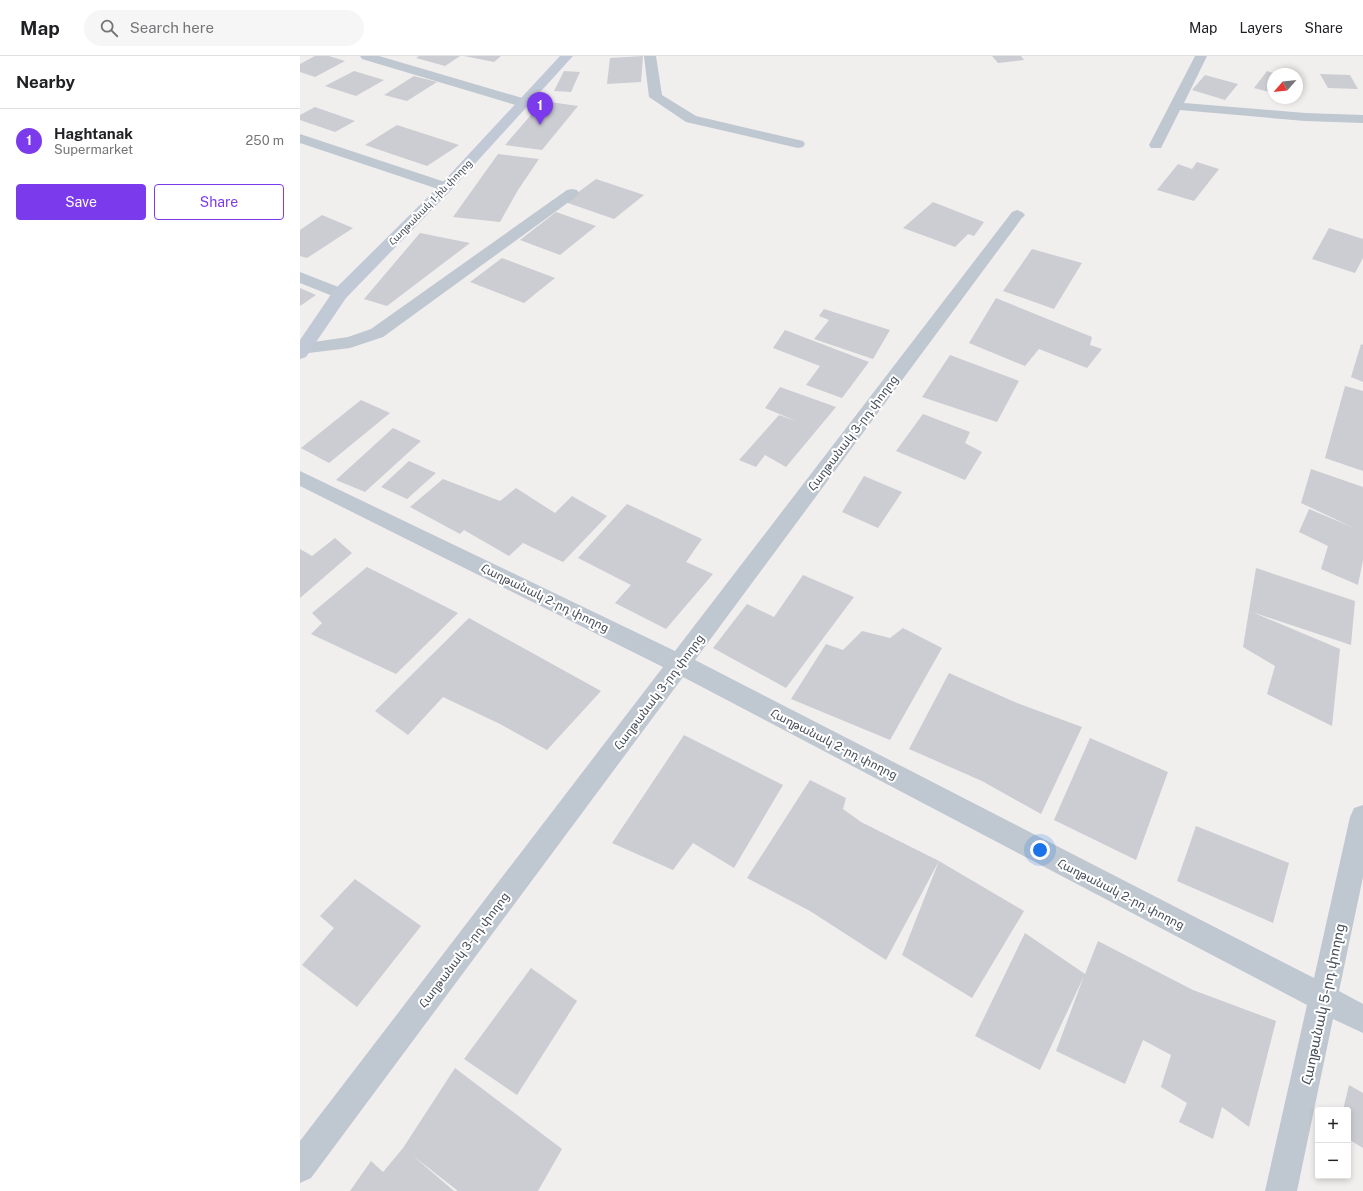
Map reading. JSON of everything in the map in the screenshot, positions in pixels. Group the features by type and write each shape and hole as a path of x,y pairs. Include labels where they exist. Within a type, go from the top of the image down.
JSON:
{"main road":[{"name":"Հաղթանակ 1-ին փողոց","path":"302,351 340,294 446,187 567,56"}],"street":[{"path":"366,56 524,103"},
{"path":"650,56 656,97 691,119 798,144"},
{"path":"1156,146 1201,56"},
{"path":"1176,106 1305,117 1363,119"},
{"path":"300,138 446,187"},
{"path":"302,351 350,342 377,333 572,192"},
{"name":"Հաղթանակ 3-րդ փողոց","path":"300,1167 680,664 1016,215"},
{"path":"300,277 340,294"},
{"name":"Հաղթանակ 2-րդ փողոց","path":"300,478 680,664 1363,1019"},
{"name":"Հաղթանակ 5-րդ փողոց","path":"1281,1191 1363,818"}],"building":[{"path":"315,56 329,56 345,61 315,77 300,72 300,64"},
{"path":"419,56 460,56 445,66 416,58"},
{"path":"464,56 501,56 494,62"},
{"path":"643,56 641,82 607,84 610,58"},
{"path":"992,56 1021,56 1024,60 998,63"},
{"path":"354,71 384,80 356,96 325,86"},
{"path":"564,71 580,72 571,92 554,91"},
{"path":"1267,71 1267,91 1254,88"},
{"path":"1320,74 1350,75 1358,89 1328,88"},
{"path":"1205,75 1238,84 1225,100 1192,90"},
{"path":"414,76 437,82 407,101 384,95"},
{"path":"543,101 578,106 542,150 505,145"},
{"path":"315,107 355,121 335,132 300,120 300,115"},
{"path":"397,125 459,145 427,166 365,145"},
{"path":"498,154 539,159 518,190 500,222 453,217"},
{"path":"1197,162 1219,169 1194,201 1157,190 1178,164 1192,169"},
{"path":"596,179 644,195 614,219 565,202"},
{"path":"933,202 984,222 974,236 968,234 955,247 903,228"},
{"path":"556,212 596,226 560,255 520,240"},
{"path":"322,215 353,228 307,258 300,256 300,230"},
{"path":"1329,228 1363,239 1363,258 1355,273 1312,259"},
{"path":"420,233 470,243 387,306 364,299"},
{"path":"1032,249 1082,263 1054,309 1003,291"},
{"path":"502,258 555,278 524,303 470,282"},
{"path":"300,288 316,295 300,306"},
{"path":"996,298 1092,337 1090,345 1102,349 1087,368 1039,349 1025,366 969,343"},
{"path":"824,309 890,330 873,359 814,339 829,320 819,316"},
{"path":"785,330 869,362 842,398 806,385 820,366 773,348"},
{"path":"1361,344 1363,345 1363,382 1351,377"},
{"path":"950,355 1019,381 997,422 922,397"},
{"path":"1345,386 1363,391 1363,471 1325,458"},
{"path":"780,387 836,407 786,467 765,455 756,467 739,460 779,415 796,421 765,408"},
{"path":"361,400 390,413 329,463 301,448"},
{"path":"923,414 970,432 965,443 982,452 965,480 896,451"},
{"path":"393,428 421,441 365,492 336,480"},
{"path":"409,461 436,473 407,499 381,487"},
{"path":"1311,469 1363,487 1363,560 1358,585 1321,569 1328,546 1299,532 1309,509 1352,527 1301,503"},
{"path":"864,476 902,492 878,528 842,512"},
{"path":"443,479 500,501 516,488 555,513 572,496 607,516 563,562 523,543 509,556 464,530 460,534 410,507"},
{"path":"627,504 702,539 686,562 713,574 666,629 615,603 631,585 578,558"},
{"path":"335,538 352,553 300,598 300,549 312,556"},
{"path":"367,567 458,613 396,674 311,634 322,623 312,613"},
{"path":"1256,568 1355,601 1351,645 1252,612 1340,649 1332,726 1267,694 1275,666 1243,647"},
{"path":"803,575 854,597 786,688 713,648 747,604 774,617"},
{"path":"469,618 601,691 547,750 500,724 443,697 408,735 375,711"},
{"path":"903,628 942,648 890,740 791,699 826,644 843,650 862,631 890,638"},
{"path":"949,673 1017,703 1082,727 1041,814 982,781 909,749"},
{"path":"684,735 783,785 734,868 693,843 673,870 612,843"},
{"path":"1090,738 1168,772 1136,860 1054,820"},
{"path":"810,780 846,798 843,809 861,822 939,861 886,960 810,911 747,878"},
{"path":"1196,826 1289,863 1273,923 1177,881"},
{"path":"939,861 1024,911 972,998 902,955"},
{"path":"355,879 421,926 357,1007 302,965 334,928 320,916"},
{"path":"1025,933 1085,974 1098,941 1193,990 1276,1021 1249,1127 1222,1107 1213,1139 1179,1122 1187,1103 1161,1087 1171,1055 1143,1040 1125,1084 1056,1051 1084,976 1040,1070 975,1036"},
{"path":"531,968 577,1001 517,1095 464,1059"},
{"path":"455,1068 562,1149 538,1191 458,1191 412,1155 454,1191 350,1191 371,1161 383,1172 403,1148"},
{"path":"1349,1085 1363,1093 1363,1148 1351,1141 1351,1107 1344,1107"}],"place":[{"name":"Haghtanak","path":"540,125"}]}
